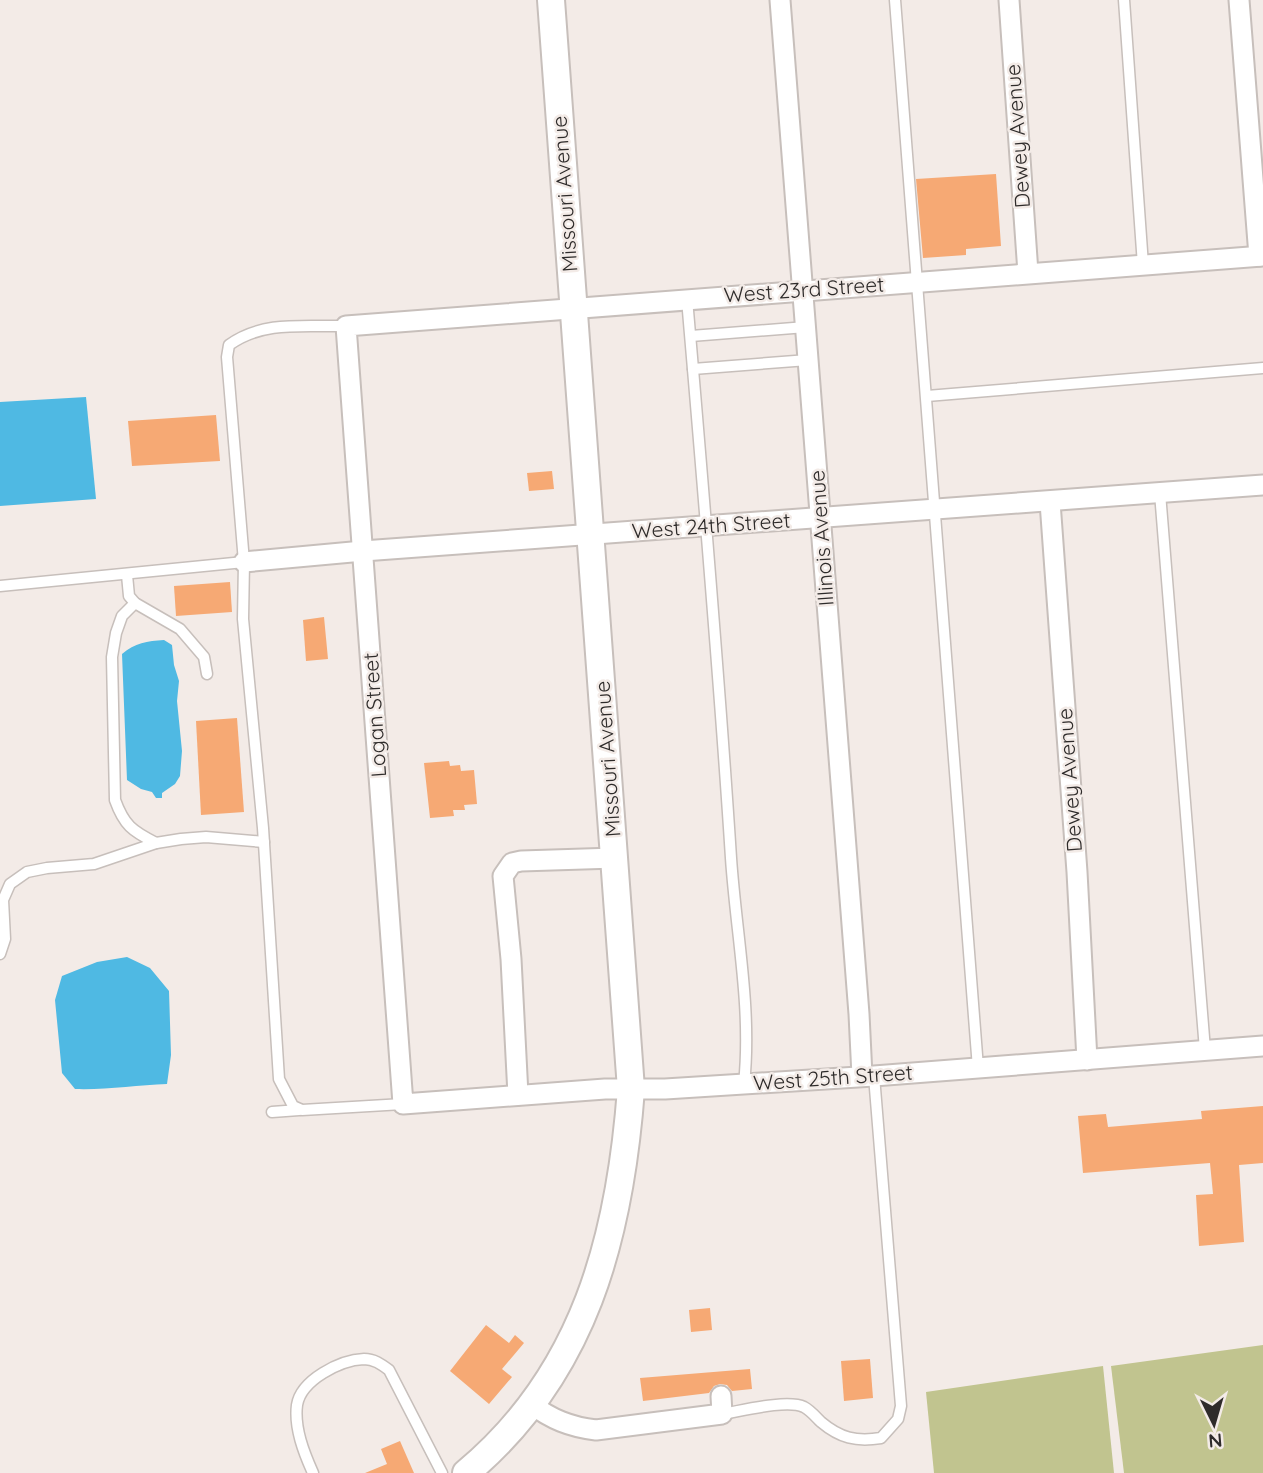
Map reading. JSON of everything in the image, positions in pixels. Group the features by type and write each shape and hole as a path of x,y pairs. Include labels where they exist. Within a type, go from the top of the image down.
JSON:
{"street":[{"name":"Missouri Avenue","path":"466,1473 531,1404 564,1353 595,1289 618,1199 627,1142 631,1089 551,0"},
{"name":"Illinois Avenue","path":"780,0 859,1014 868,1076"},
{"name":"Dewey Avenue","path":"1009,0 1028,273"},
{"path":"1239,0 1261,256"},
{"name":"West 23rd Street","path":"346,326 1261,256"},
{"name":"Logan Street","path":"346,326 403,1104"},
{"name":"West 24th Street","path":"244,562 1263,485"},
{"name":"Dewey Avenue","path":"1050,502 1077,872 1087,1060"},
{"path":"518,1095 511,959 503,876 512,863 521,861 615,858"},
{"name":"West 25th Street","path":"403,1104 868,1076 1263,1046"},
{"path":"531,1404 561,1422 596,1430 722,1405"}],"lane":[{"path":"895,0 919,281 978,1068"},
{"path":"1124,0 1143,265"},
{"path":"687,299 747,1035 744,1084"},
{"path":"302,1110 293,1106 279,1079 264,842 243,619 244,562 227,357 229,345 242,335 270,327 346,326"},
{"path":"691,337 806,327"},
{"path":"693,369 808,360"},
{"path":"927,396 1263,368"},
{"path":"1160,493 1205,1050"},
{"path":"0,586 244,562"},
{"path":"127,575 129,596 135,603 180,629 204,657 207,674"},
{"path":"135,603 122,616 112,657 115,800 121,817 134,832 156,843"},
{"path":"0,954 5,939 3,900 10,884 27,872 47,867 94,864 156,843 206,837 264,842"},
{"path":"722,1405 804,1407 836,1434 852,1440 881,1438 898,1419 901,1406 868,1076"},
{"path":"272,1112 403,1104"},
{"path":"313,1473 298,1428 297,1406 301,1393 311,1380 343,1364 363,1359 377,1362 388,1370 442,1473"}],"green space":[{"path":"1263,1345 1263,1473 1124,1473 1111,1366"},
{"path":"1103,1366 1114,1473 934,1473 926,1392"}],"water":[{"path":"86,397 96,499 0,506 0,402"},
{"path":"164,640 172,645 179,681 177,701 182,751 180,776 175,784 162,793 162,798 156,798 152,792 127,780 122,654 141,643"},
{"path":"127,957 150,968 169,991 171,1055 167,1084 75,1089 62,1073 55,1000 62,976 97,962"}],"building":[{"path":"996,174 1001,246 966,249 966,255 923,258 916,179"},
{"path":"216,415 220,461 132,466 128,421"},
{"path":"552,471 554,489 529,491 527,473"},
{"path":"230,582 232,612 176,616 174,586"},
{"path":"324,617 328,659 306,661 303,620"},
{"path":"237,718 244,812 201,815 196,721"},
{"path":"449,761 450,766 460,765 461,771 474,770 477,804 464,805 465,810 453,810 454,816 430,818 424,763"},
{"path":"1263,1106 1263,1163 1239,1165 1244,1242 1199,1246 1196,1195 1213,1194 1210,1163 1083,1173 1078,1116 1106,1114 1108,1127 1202,1119 1201,1111"},
{"path":"710,1308 712,1330 691,1332 689,1310"},
{"path":"486,1325 509,1343 515,1335 524,1343 502,1369 512,1377 489,1404 450,1371"},
{"path":"870,1359 873,1398 844,1401 841,1361"},
{"path":"750,1369 752,1389 732,1391 727,1385 720,1384 714,1386 709,1393 643,1401 640,1378"},
{"path":"400,1441 414,1473 365,1473 387,1464 381,1449"}]}
